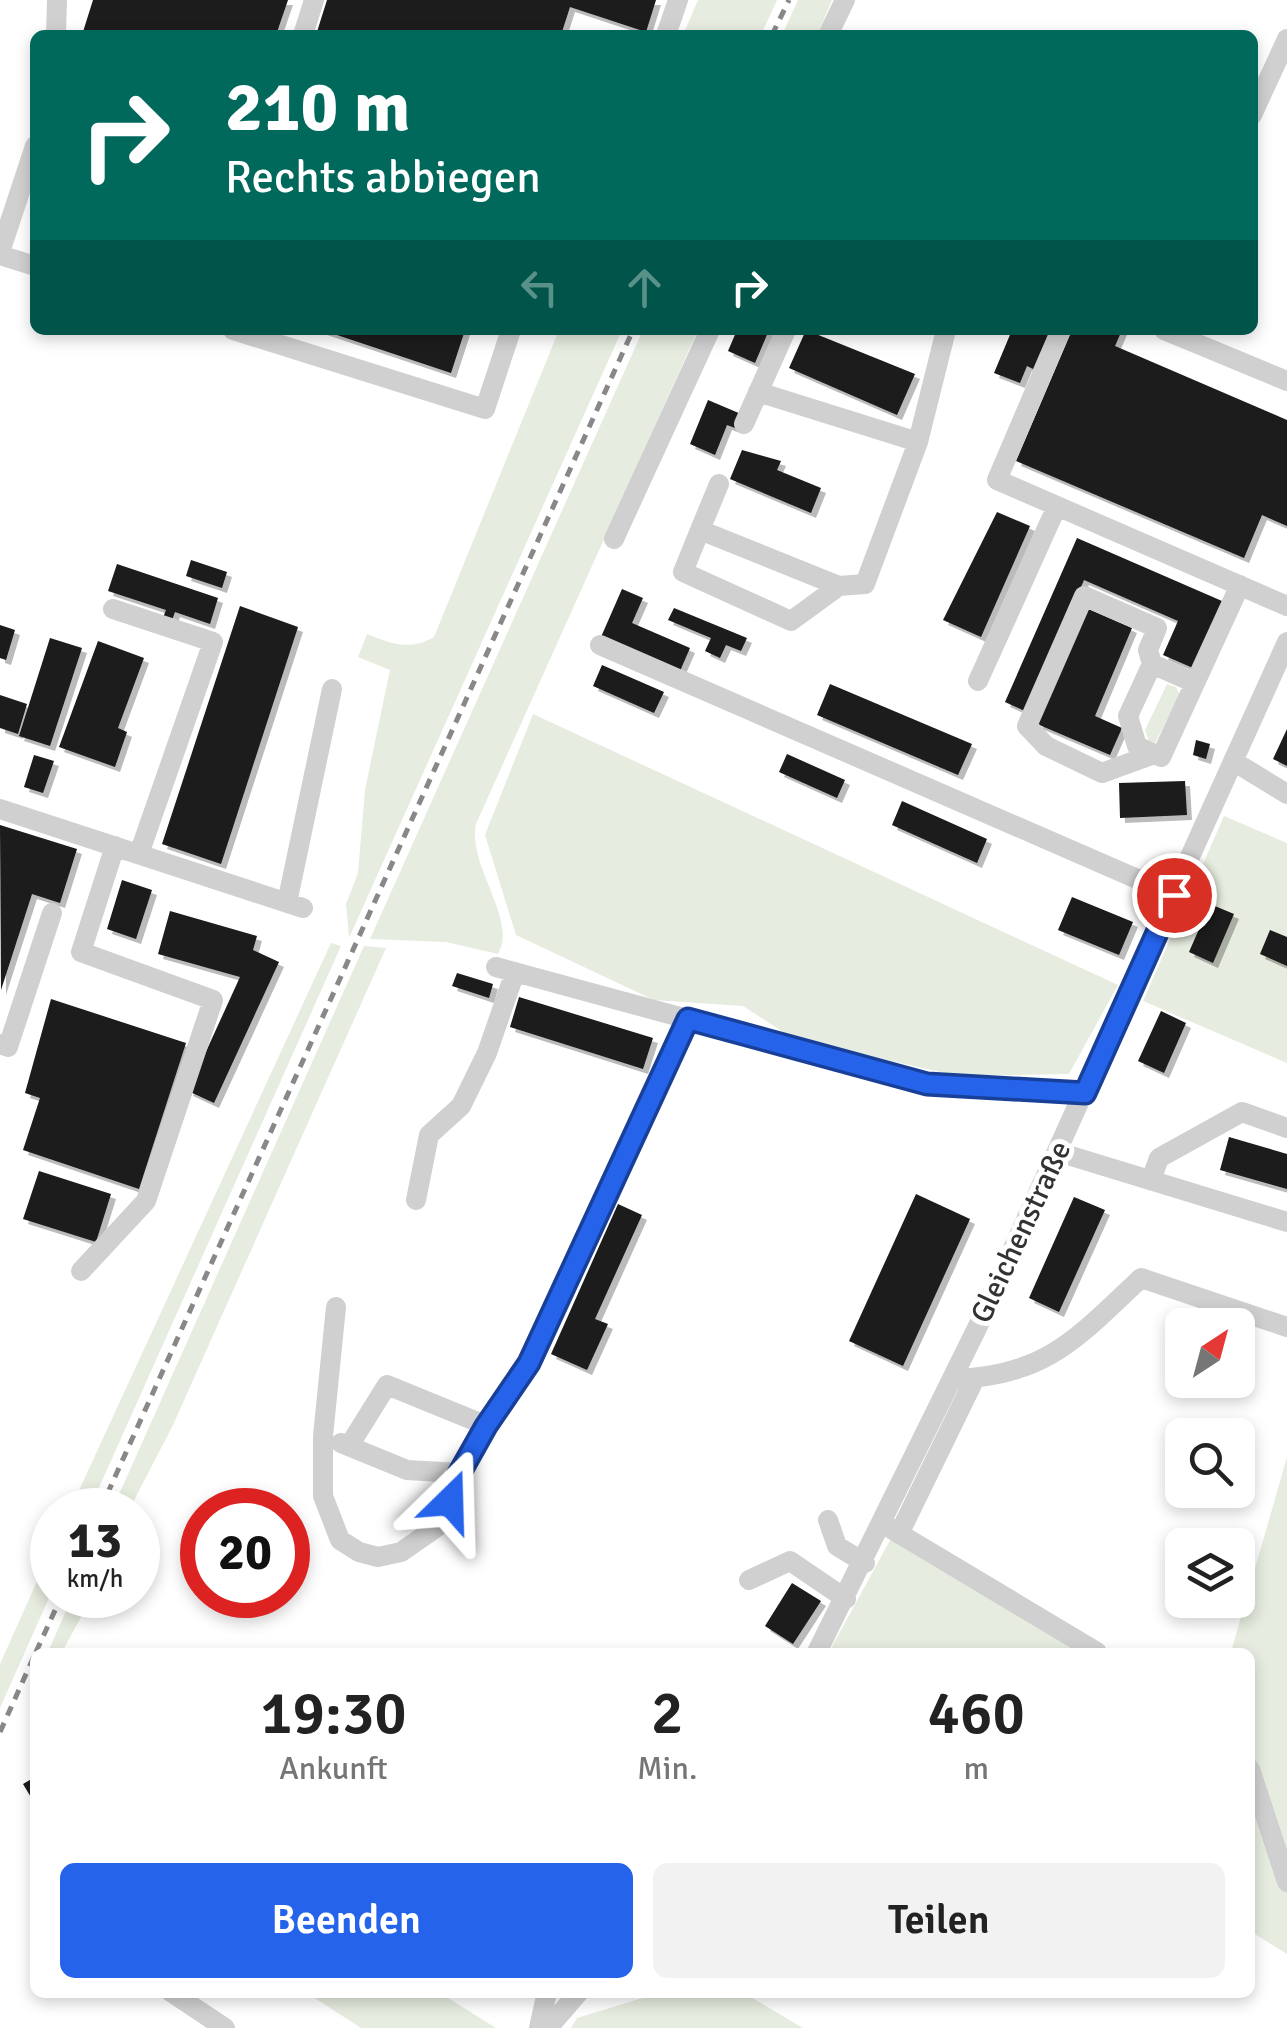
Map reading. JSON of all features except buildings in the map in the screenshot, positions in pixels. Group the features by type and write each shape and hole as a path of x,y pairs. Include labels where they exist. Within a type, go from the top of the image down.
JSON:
{"street":[{"path":"56,30 57,0"},
{"path":"305,30 314,0"},
{"path":"668,30 678,0"},
{"path":"830,30 845,0"},
{"path":"1258,101 1287,39"},
{"path":"30,161 0,253 30,264"},
{"path":"249,335 485,409 509,335"},
{"path":"614,539 708,335"},
{"path":"744,424 784,335"},
{"path":"700,530 839,586 865,584 918,442 945,335"},
{"path":"1059,335 997,480 1287,606"},
{"path":"1176,335 1287,381"},
{"path":"758,392 918,442"},
{"path":"718,484 683,572 790,621 839,586"},
{"path":"978,682 1058,506"},
{"path":"1154,754 1102,772 1046,746 1027,726 1084,596 1157,628 1148,650 1152,664 1128,716 1137,746 1161,757 1240,585"},
{"path":"113,609 213,642 139,854"},
{"name":"Gleichenstraße","path":"819,1648 865,1563 891,1529 952,1378 1287,642"},
{"path":"600,645 1174,895"},
{"path":"1152,664 1194,683"},
{"path":"0,809 295,906 332,689"},
{"path":"1234,761 1287,794"},
{"path":"81,1270 146,1201 213,1000 81,952 115,846"},
{"path":"0,1044 8,1047 52,913"},
{"path":"416,1200 430,1134 461,1106 487,1053 505,969 927,1084 1085,1093"},
{"path":"336,1307 322,1436 323,1496 340,1540 359,1552 378,1557 420,1541 437,1527 459,1474 529,1363 688,1019"},
{"path":"1151,1180 1159,1158 1242,1112 1287,1128"},
{"path":"1058,1152 1287,1222"},
{"path":"952,1378 990,1378 1062,1352 1141,1278 1287,1328"},
{"path":"975,1378 891,1529 1090,1648"},
{"path":"349,1446 388,1384 486,1426"},
{"path":"322,1436 407,1470 459,1474"},
{"path":"828,1520 837,1546 865,1563"},
{"path":"749,1580 790,1561 846,1599"},
{"path":"1255,1784 1287,1882"},
{"path":"180,1998 225,2028"},
{"path":"539,2028 546,1998"},
{"path":"548,2028 574,1998"}],"shaded area":[{"path":"698,0 777,0 763,30 685,30"},
{"path":"798,0 832,0 819,30 784,30"},
{"path":"557,335 620,335 349,938 346,904 358,873 365,790 390,670 358,657 367,634 401,644 417,644 434,637"},
{"path":"641,335 696,335 476,824 478,857 502,925 498,954 446,942 370,939"},
{"path":"1167,684 1176,687 1180,695 1155,743 1149,741 1145,730"},
{"path":"533,714 1118,985 1069,1074 958,1076 794,1039 743,1006 654,1000 516,935 485,835"},
{"path":"1224,816 1287,843 1287,1063 1143,1001"},
{"path":"331,943 341,946 99,1488 80,1488"},
{"path":"364,946 386,948 173,1425 140,1488 122,1488"},
{"path":"1287,1457 1287,1954 1255,1934 1255,1648 1232,1648 1241,1618 1255,1618 1255,1568"},
{"path":"894,1533 1081,1648 831,1648"},
{"path":"30,1597 30,1618 40,1618 0,1708 0,1664"},
{"path":"63,1618 80,1618 64,1648 50,1648"},
{"path":"315,1998 448,1998 496,2028 361,2028"},
{"path":"643,1998 752,1998 803,2028 571,2028 577,2018"}],"railway":[{"path":"774,30 789,0"},
{"path":"110,1488 631,335"},
{"path":"38,1648 52,1618"},
{"path":"0,1732 30,1665"}],"route":[{"path":"450,1501 459,1474 486,1426 529,1363 688,1019 927,1084 1085,1093 1174,895"}]}
